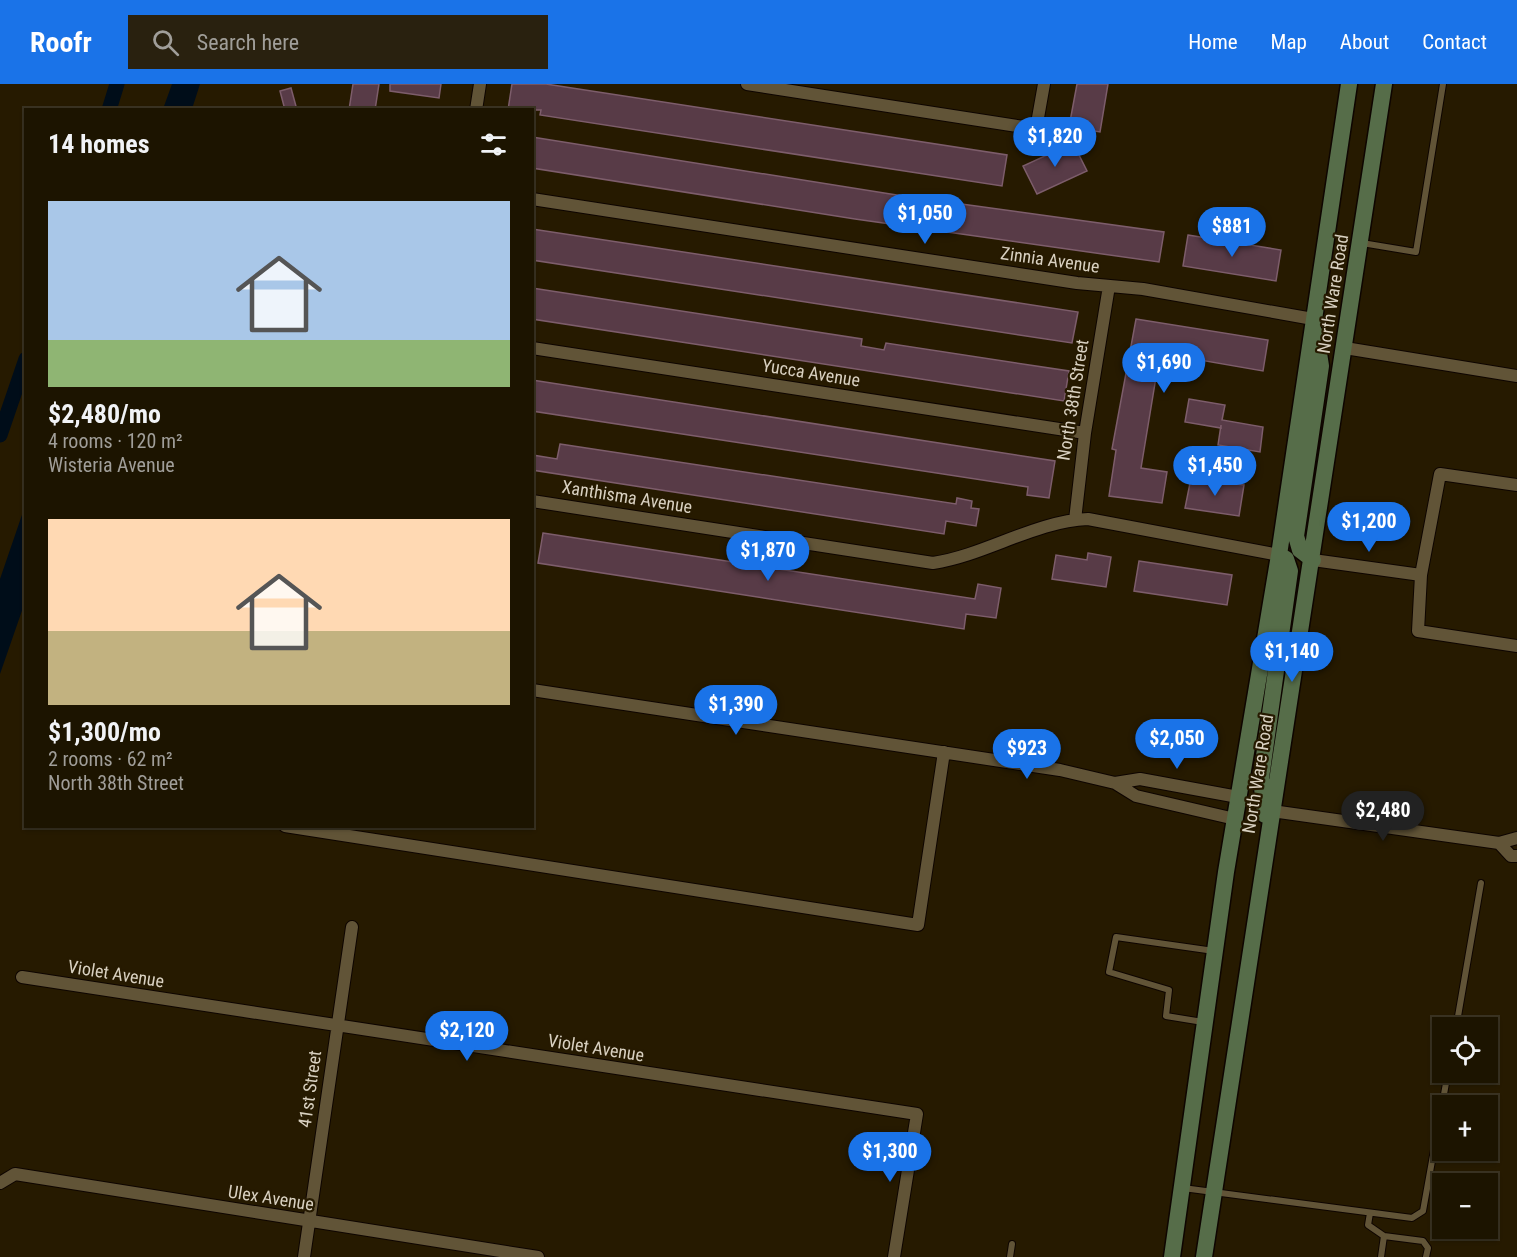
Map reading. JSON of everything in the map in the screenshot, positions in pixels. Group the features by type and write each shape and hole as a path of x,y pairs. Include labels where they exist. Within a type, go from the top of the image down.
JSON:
{"main road":[{"name":"North Ware Road","path":"1172,1257 1215,951 1279,555 1348,84"},
{"name":"North Ware Road","path":"1204,1257 1384,84"},
{"path":"1312,560 1300,550 1296,536 1321,366 1313,319"},
{"path":"1268,837 1261,778 1290,571 1286,559 1279,555"}],"street":[{"path":"476,108 480,84"},
{"path":"747,84 1036,129 1044,84"},
{"name":"Zinnia Avenue","path":"534,199 1109,286 1143,289 1313,319"},
{"name":"North 38th Street","path":"1075,520 1085,433 1109,286"},
{"name":"Yucca Avenue","path":"534,348 1085,433"},
{"path":"1345,348 1517,376"},
{"path":"1517,485 1440,474 1421,576 1418,631 1517,646"},
{"name":"Xanthisma Avenue","path":"534,501 933,562 960,559 1061,522 1088,519 1279,555"},
{"path":"1312,560 1421,576"},
{"path":"534,690 1060,770 1115,783 1136,796 1235,819"},
{"path":"308,828 364,833 918,925 944,753"},
{"path":"1115,783 1140,779 1239,797"},
{"path":"1176,804 1181,786"},
{"path":"1272,811 1499,843 1517,838"},
{"path":"1499,843 1511,856 1517,856"},
{"name":"41st Street","path":"304,1257 352,927"},
{"name":"Violet Avenue","path":"22,977 917,1114 894,1257"},
{"name":"Ulex Avenue","path":"0,1182 15,1174 538,1257"}],"lane":[{"path":"1361,243 1416,252 1443,84"},
{"path":"1458,1017 1481,883"},
{"path":"1205,1022 1166,1016 1169,990 1109,972 1116,937 1215,951"},
{"path":"1182,1188 1412,1218 1423,1211 1446,1083"},
{"path":"1370,1213 1368,1225 1384,1236 1423,1241 1428,1248 1426,1257"},
{"path":"1381,1257 1384,1236"},
{"path":"1010,1257 1012,1244"}],"water":[{"path":"172,84 200,84 192,108 163,108"},
{"path":"24,509 24,605 0,674 0,579"}],"building":[{"path":"353,84 379,84 375,108 349,108"},
{"path":"390,84 441,84 439,98 390,91"},
{"path":"512,84 546,84 1007,155 1002,186 540,115 541,110 534,110 534,108 508,108"},
{"path":"1077,84 1108,84 1100,132 1069,127"},
{"path":"291,88 296,108 284,108 280,91"},
{"path":"534,137 903,196 1164,232 1159,262 855,219 534,168"},
{"path":"1073,143 1087,171 1037,194 1023,166"},
{"path":"534,229 1078,312 1072,343 534,260"},
{"path":"1188,235 1281,250 1276,281 1183,266"},
{"path":"534,288 862,339 861,346 884,350 886,343 1069,371 1064,401 534,319"},
{"path":"1136,319 1268,340 1263,371 1160,353 1141,468 1167,472 1162,503 1109,496 1116,450 1112,449"},
{"path":"534,380 1055,461 1049,498 1027,495 1028,487 534,411"},
{"path":"1189,399 1225,405 1222,420 1263,427 1260,452 1218,445 1221,428 1185,422"},
{"path":"560,444 956,504 957,498 972,501 971,508 979,509 976,526 946,521 944,534 534,470 534,455 557,459"},
{"path":"1191,478 1244,485 1239,516 1185,508"},
{"path":"543,533 975,599 978,584 1001,588 996,618 966,614 964,629 538,563"},
{"path":"1088,553 1111,557 1106,587 1052,579 1056,555 1087,560"},
{"path":"1139,561 1232,575 1227,605 1134,591"}],"waterway":[{"path":"110,108 117,84"},
{"path":"0,435 24,365"}]}
